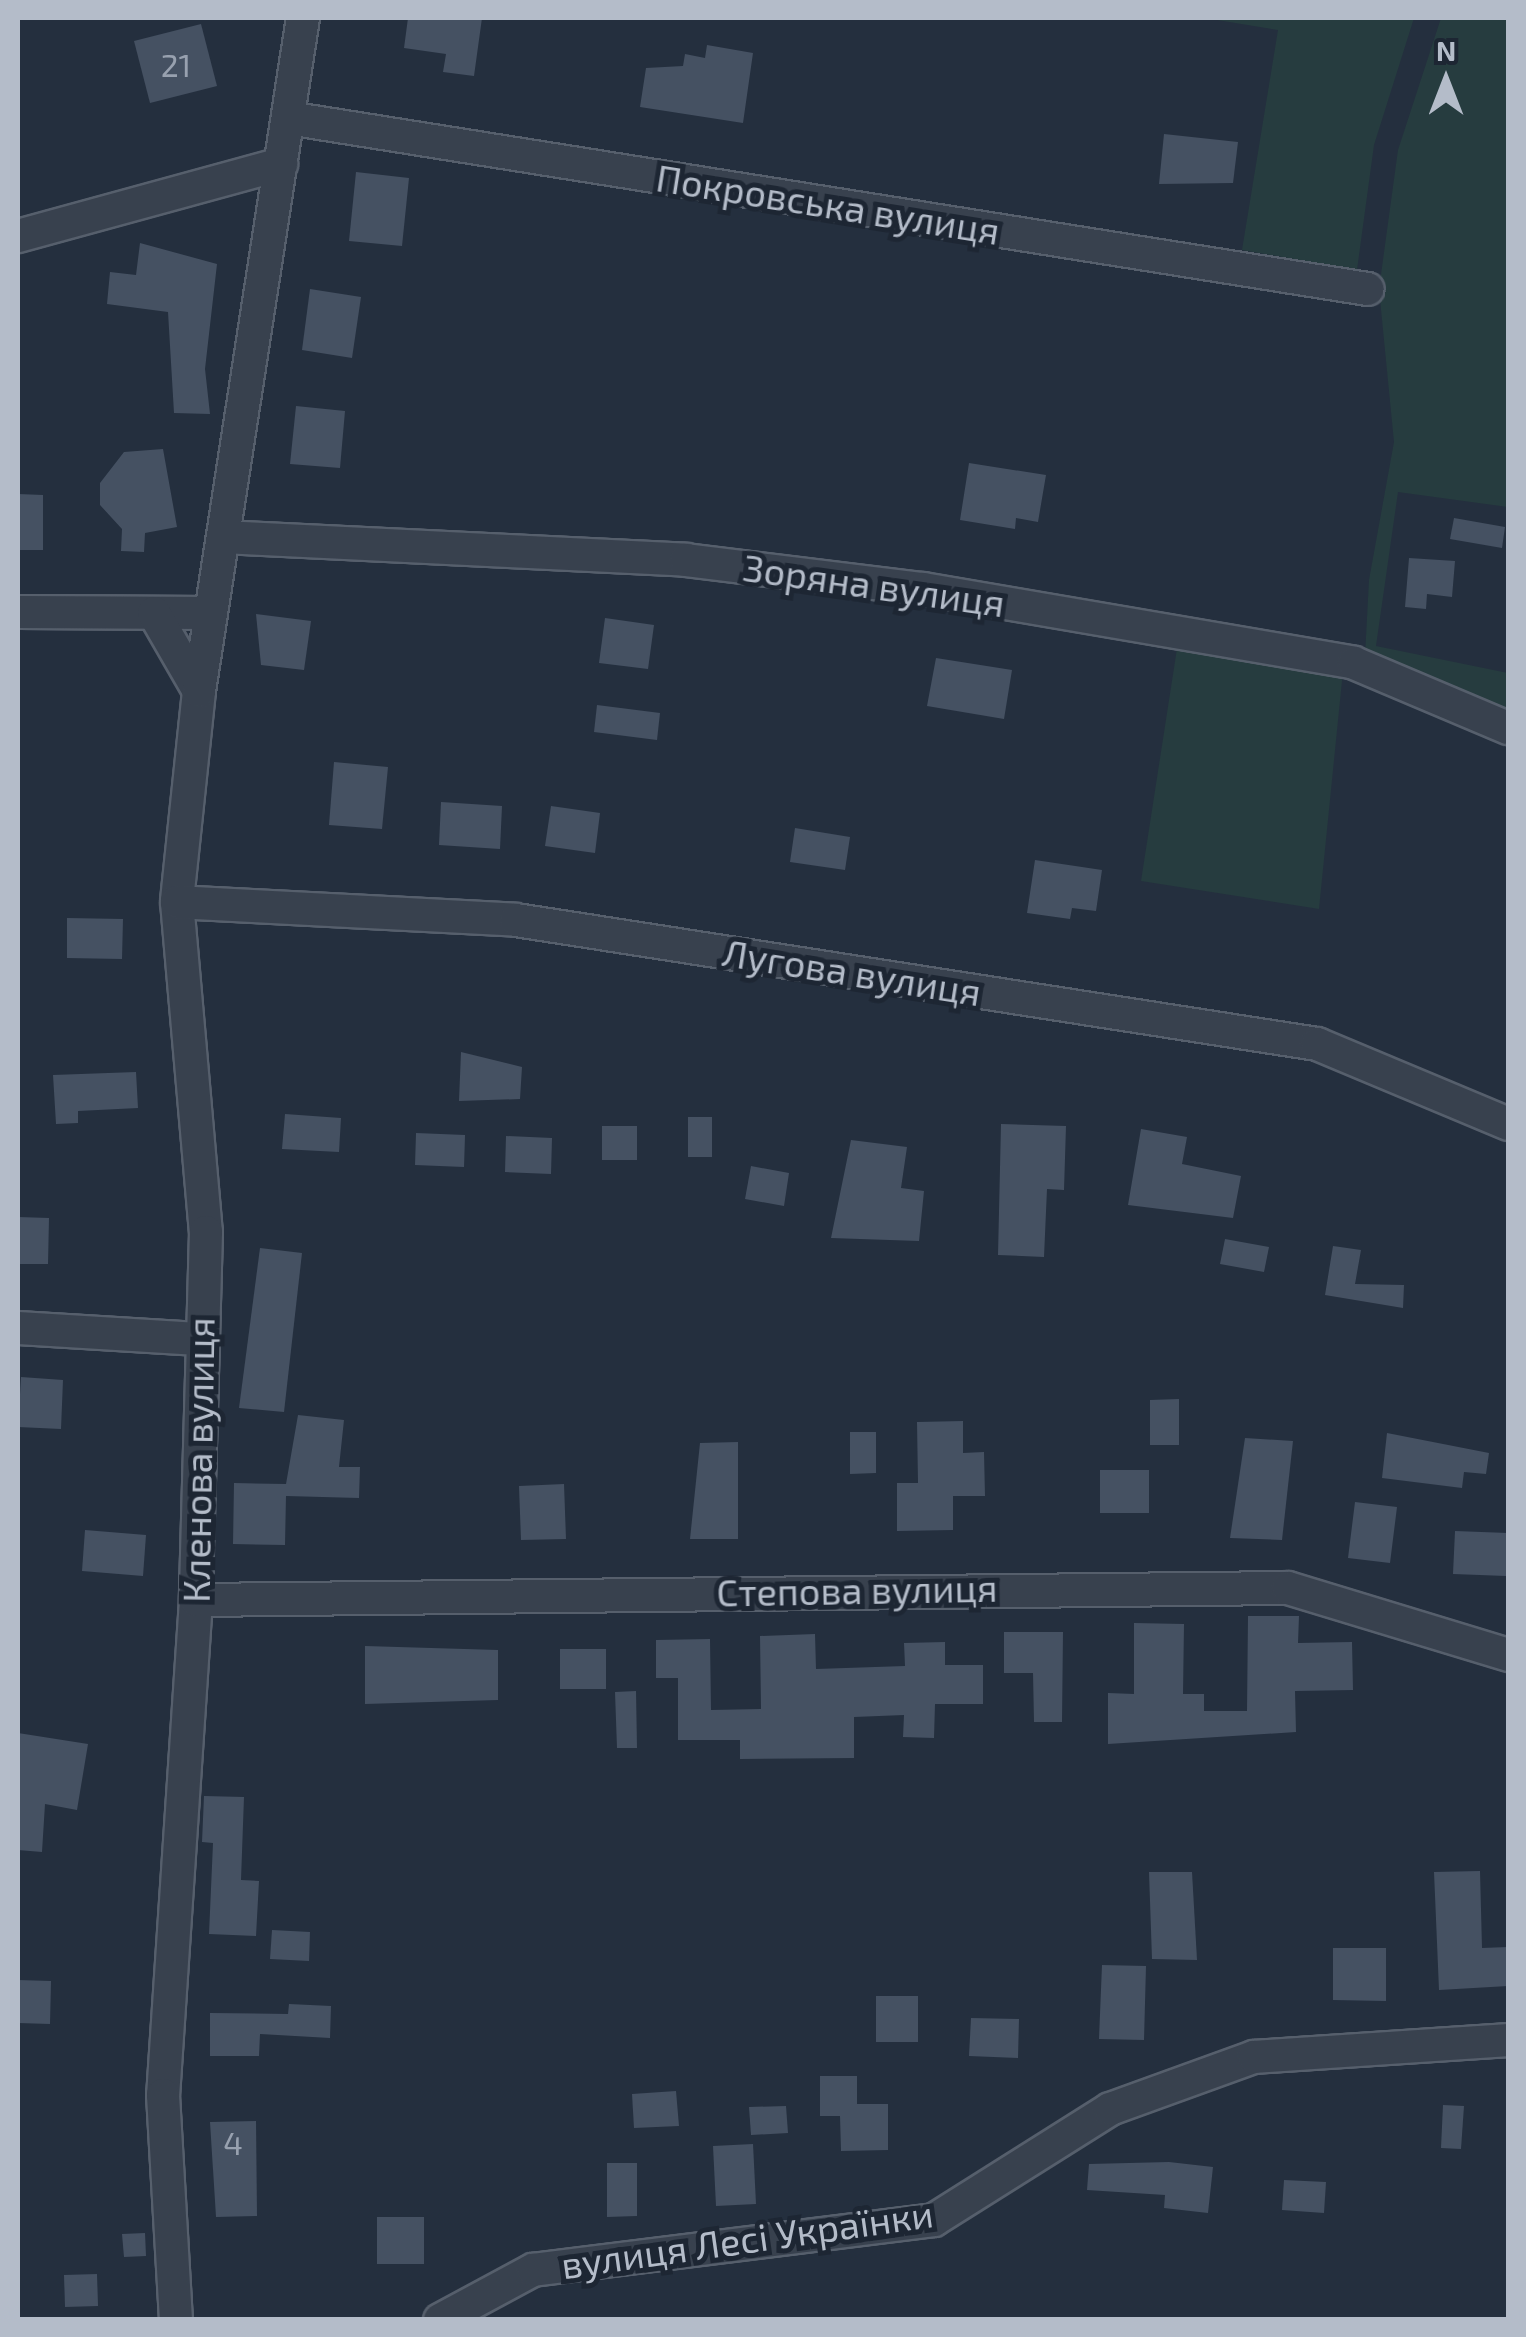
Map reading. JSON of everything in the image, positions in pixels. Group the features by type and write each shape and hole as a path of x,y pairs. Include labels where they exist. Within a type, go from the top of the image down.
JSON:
{"street":[{"name":"Кленова вулиця","path":"176,2320 163,2095 196,1600 199,1339 206,1232 178,902 198,691 303,18"},
{"name":"Покровська вулиця","path":"288,118 1368,289"},
{"path":"18,236 280,164"},
{"name":"Зоряна вулиця","path":"222,536 686,560 923,589 1354,663 1508,728"},
{"path":"18,612 211,613"},
{"path":"154,613 198,691"},
{"name":"Лугова вулиця","path":"178,902 516,920 1318,1044 1508,1124"},
{"path":"18,1328 199,1339"},
{"name":"Степова вулиця","path":"196,1600 1288,1588 1508,1655"},
{"name":"вулиця Лесі Українки","path":"440,2320 533,2270 934,2220 1110,2109 1254,2057 1508,2040"}],"green space":[{"path":"1205,18 1414,18 1374,145 1357,270 1242,250 1278,30"},
{"path":"1441,18 1508,18 1508,507 1398,492 1376,646 1508,673 1508,716 1365,656 1369,580 1394,442 1379,289 1398,150"},
{"path":"1178,642 1343,671 1319,909 1141,881"}],"building":[{"path":"408,18 482,18 474,76 443,72 446,54 404,48"},
{"path":"201,24 217,86 150,103 134,41"},
{"path":"707,45 753,53 743,123 640,107 646,68 683,66 685,54 705,58"},
{"path":"1164,134 1238,142 1233,183 1159,184"},
{"path":"356,172 409,178 402,246 349,241"},
{"path":"140,243 217,264 205,369 210,414 174,413 168,312 107,304 110,272 136,275"},
{"path":"310,289 361,297 352,358 302,350"},
{"path":"296,406 345,411 340,468 290,464"},
{"path":"163,449 177,527 145,533 144,552 121,551 122,529 100,505 100,483 124,452"},
{"path":"969,463 1046,475 1038,522 1016,518 1015,529 960,520"},
{"path":"18,494 43,495 43,550 18,550"},
{"path":"1454,518 1505,527 1502,548 1450,539"},
{"path":"1409,558 1455,561 1452,597 1427,594 1426,609 1405,607"},
{"path":"256,614 311,621 304,670 261,665"},
{"path":"605,618 654,625 648,669 599,663"},
{"path":"936,658 1012,670 1004,719 927,706"},
{"path":"597,705 660,713 657,740 594,732"},
{"path":"334,762 388,767 382,829 329,825"},
{"path":"441,802 502,806 500,849 439,845"},
{"path":"551,806 600,813 595,853 545,846"},
{"path":"795,828 850,837 845,870 790,862"},
{"path":"1035,860 1102,870 1096,911 1072,908 1070,919 1027,913"},
{"path":"67,918 123,919 122,959 67,958"},
{"path":"461,1052 522,1067 520,1099 459,1101"},
{"path":"136,1072 138,1108 78,1111 78,1123 56,1124 53,1075"},
{"path":"285,1114 341,1118 339,1152 282,1149"},
{"path":"688,1117 712,1117 712,1157 688,1157"},
{"path":"1001,1124 1066,1126 1064,1190 1047,1189 1044,1257 998,1255"},
{"path":"602,1126 637,1126 637,1160 602,1160"},
{"path":"1141,1129 1187,1137 1182,1164 1241,1176 1233,1218 1128,1205"},
{"path":"416,1133 465,1135 464,1167 415,1165"},
{"path":"506,1136 552,1138 551,1174 505,1172"},
{"path":"851,1140 907,1147 901,1188 924,1191 919,1241 831,1238"},
{"path":"751,1166 789,1173 784,1206 745,1199"},
{"path":"18,1217 49,1218 48,1264 18,1264"},
{"path":"1225,1239 1269,1247 1264,1272 1220,1264"},
{"path":"1333,1246 1361,1250 1355,1284 1404,1285 1403,1308 1325,1295"},
{"path":"260,1248 302,1253 284,1412 239,1408"},
{"path":"21,1377 63,1380 61,1429 18,1427"},
{"path":"1179,1399 1179,1445 1150,1445 1150,1400"},
{"path":"298,1415 344,1420 339,1467 360,1467 359,1498 286,1496 285,1545 233,1544 234,1483 286,1484"},
{"path":"963,1421 963,1453 984,1452 985,1496 953,1496 953,1530 897,1531 897,1483 918,1483 917,1422"},
{"path":"850,1432 876,1432 876,1473 850,1474"},
{"path":"1387,1433 1489,1453 1486,1474 1464,1472 1462,1488 1382,1478"},
{"path":"1245,1438 1293,1441 1282,1540 1230,1538"},
{"path":"738,1442 738,1539 690,1539 700,1443"},
{"path":"1100,1470 1149,1470 1149,1513 1100,1513"},
{"path":"564,1484 566,1539 521,1540 519,1486"},
{"path":"1355,1502 1397,1507 1390,1563 1348,1558"},
{"path":"85,1530 146,1535 143,1576 82,1571"},
{"path":"1455,1531 1508,1533 1506,1576 1453,1574"},
{"path":"1248,1616 1299,1616 1298,1643 1352,1642 1353,1690 1295,1691 1296,1732 1108,1744 1108,1693 1134,1694 1134,1623 1184,1624 1183,1694 1204,1694 1204,1711 1247,1711"},
{"path":"1004,1632 1063,1632 1062,1722 1034,1722 1033,1673 1004,1673"},
{"path":"815,1634 816,1669 905,1666 904,1643 945,1642 945,1665 983,1665 983,1704 935,1704 934,1738 903,1737 904,1715 854,1717 854,1758 740,1759 740,1740 678,1740 678,1678 656,1678 656,1640 710,1639 711,1710 761,1709 760,1636"},
{"path":"365,1646 498,1650 498,1700 365,1704"},
{"path":"560,1649 606,1649 606,1689 560,1689"},
{"path":"636,1691 637,1748 617,1748 615,1692"},
{"path":"18,1733 88,1744 77,1810 45,1804 42,1852 18,1850"},
{"path":"204,1796 244,1797 241,1880 259,1881 256,1936 209,1934 213,1843 202,1842"},
{"path":"1480,1871 1482,1948 1508,1947 1508,1986 1439,1990 1434,1872"},
{"path":"1149,1872 1192,1872 1197,1960 1152,1959"},
{"path":"272,1930 310,1932 309,1961 270,1959"},
{"path":"1333,1948 1386,1948 1386,2001 1333,2000"},
{"path":"1102,1965 1146,1966 1144,2040 1099,2039"},
{"path":"18,1980 51,1981 50,2024 18,2023"},
{"path":"876,1996 918,1996 918,2042 876,2042"},
{"path":"289,2004 331,2006 330,2038 260,2034 259,2056 210,2056 210,2013 288,2014"},
{"path":"971,2018 1019,2019 1018,2058 969,2056"},
{"path":"820,2076 857,2076 857,2104 888,2104 888,2150 841,2151 840,2116 820,2116"},
{"path":"676,2091 679,2126 634,2128 632,2094"},
{"path":"1443,2105 1464,2106 1461,2149 1441,2148"},
{"path":"786,2106 788,2133 751,2135 749,2107"},
{"path":"256,2121 257,2216 216,2217 210,2122"},
{"path":"753,2144 756,2204 716,2206 713,2146"},
{"path":"1169,2162 1213,2167 1208,2213 1164,2208 1165,2195 1087,2190 1089,2164"},
{"path":"607,2163 637,2163 637,2216 607,2217"},
{"path":"1284,2180 1326,2182 1324,2213 1282,2210"},
{"path":"377,2217 424,2217 424,2264 377,2264"},
{"path":"145,2233 146,2256 124,2257 122,2234"},
{"path":"97,2274 98,2306 65,2307 64,2275"}]}
